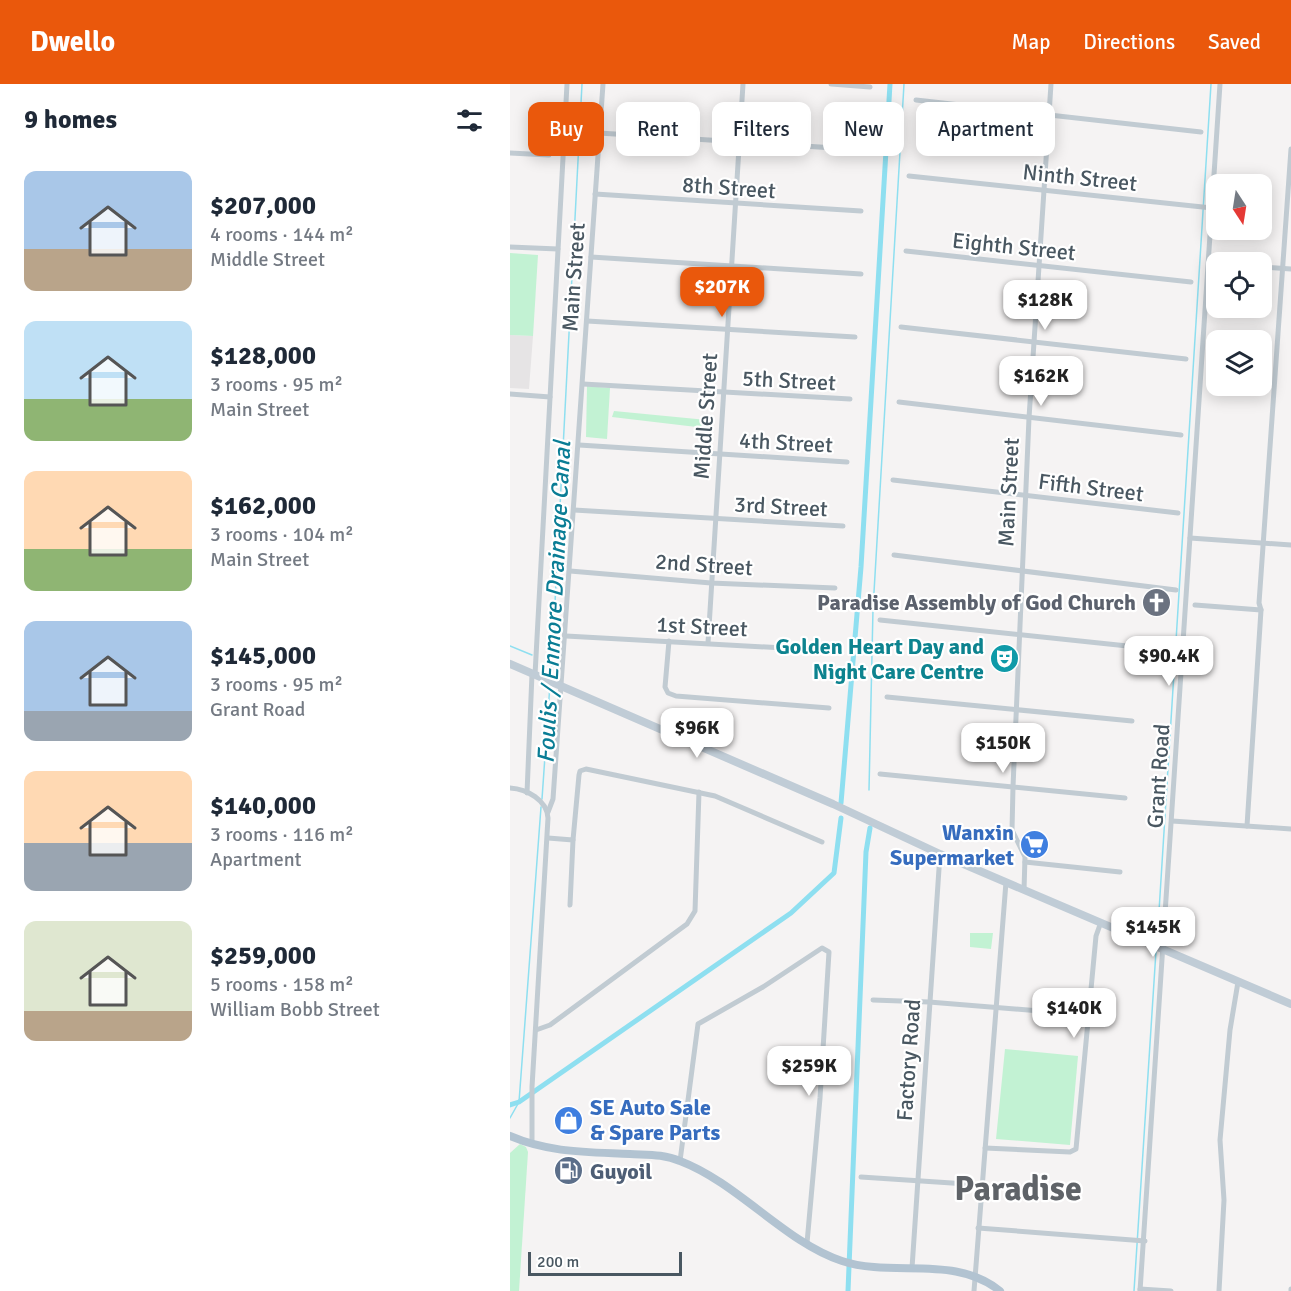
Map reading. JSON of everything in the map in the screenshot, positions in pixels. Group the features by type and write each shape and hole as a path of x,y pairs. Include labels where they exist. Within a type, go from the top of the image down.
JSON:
{"main road":[{"path":"510,664 842,807 1006,888 1024,890 1291,1004"},
{"path":"512,1137 532,1145 557,1150 658,1155 680,1161 727,1186 807,1243 849,1263 974,1275 988,1281 1000,1291"}],"street":[{"path":"527,792 567,84"},
{"name":"Main Street","path":"602,102 603,84"},
{"name":"Middle Street","path":"742,102 743,84"},
{"path":"831,84 870,87"},
{"name":"Main Street","path":"1050,102 1051,84"},
{"name":"Grant Road","path":"1214,174 1220,84"},
{"path":"916,100 934,102"},
{"path":"1055,116 1201,132"},
{"path":"604,133 712,140"},
{"path":"1246,826 1261,610 1258,603 1291,149"},
{"path":"510,153 528,154"},
{"name":"Main Street","path":"532,1145 532,1087 548,838 547,811 553,799 559,686 566,636 597,156"},
{"name":"Middle Street","path":"708,643 738,156"},
{"name":"Main Street","path":"1025,862 1012,830 1013,787 1018,635 1033,342 1047,156"},
{"name":"Ninth Street","path":"909,176 1206,207"},
{"name":"8th Street","path":"595,194 861,212"},
{"path":"510,247 558,249"},
{"name":"Eighth Street","path":"906,251 1191,282"},
{"path":"591,257 731,268 861,274"},
{"path":"1272,267 1291,269"},
{"name":"Grant Road","path":"1140,1290 1206,306"},
{"path":"587,321 855,337"},
{"path":"901,327 1186,359"},
{"name":"5th Street","path":"583,384 850,399"},
{"path":"510,394 550,398"},
{"path":"899,402 1181,435"},
{"name":"4th Street","path":"579,446 847,462"},
{"name":"Fifth Street","path":"893,480 1178,513"},
{"name":"3rd Street","path":"574,510 843,526"},
{"path":"1190,538 1291,545"},
{"path":"894,555 1176,590"},
{"name":"2nd Street","path":"570,571 711,583 835,588"},
{"path":"1195,605 1261,610"},
{"path":"880,620 1137,647"},
{"name":"1st Street","path":"566,636 837,651"},
{"path":"669,641 665,687 668,693 675,696 829,708"},
{"path":"888,697 1132,721"},
{"path":"570,905 573,840 580,771 586,769 715,796 822,842"},
{"path":"880,774 1125,798"},
{"path":"510,788 536,796 547,811"},
{"path":"536,1030 550,1025 687,924 695,911 699,792"},
{"path":"1172,821 1291,829"},
{"path":"548,838 573,840"},
{"name":"Factory Road","path":"912,1268 916,1181 940,854"},
{"path":"1024,890 1025,862 1120,872"},
{"path":"974,1291 1006,888"},
{"path":"985,1148 1070,1152 1076,1149 1096,936 1100,924"},
{"path":"680,1161 698,1024 764,987 822,948 829,952 820,1098 807,1243"},
{"path":"1219,1291 1224,1200 1220,1140 1231,1019 1238,982"},
{"path":"873,1000 929,1002 1088,1015"},
{"path":"861,1177 982,1185"},
{"path":"978,1228 1145,1241"},
{"path":"1140,1290 1171,1291"}],"shaded area":[{"path":"510,335 533,336 529,389 510,388"}],"green space":[{"path":"510,253 538,255 533,336 510,335"},
{"path":"587,386 610,388 607,439 586,437"},
{"path":"614,411 707,420 705,428 612,417"},
{"path":"970,933 993,933 991,949 970,947"},
{"path":"1005,1049 1078,1056 1070,1145 996,1139"},
{"path":"520,1144 526,1147 528,1152 519,1291 510,1291 510,1153"}],"waterway":[{"name":"Foulis / Enmore Drainage Canal","path":"551,679 582,84"},
{"path":"841,803 861,567 890,84"},
{"path":"869,790 873,609 904,84"},
{"path":"1157,943 1211,84"},
{"path":"510,646 532,655"},
{"name":"Foulis / Enmore Drainage Canal","path":"542,799 550,684"},
{"name":"Foulis / Enmore Drainage Canal","path":"510,1118 519,1102 541,807"},
{"path":"510,1105 519,1102 791,913 834,873 841,818"},
{"path":"848,1291 866,852 870,828"},
{"path":"1134,1291 1156,951"}],"place":[{"name":"Paradise Assembly of God Church","path":"1157,602"},
{"name":"Golden Heart Day and Night Care Centre","path":"1005,659"},
{"name":"Wanxin Supermarket","path":"1035,845"},
{"name":"SE Auto Sale & Spare Parts","path":"569,1120"},
{"name":"Guyoil","path":"569,1171"}],"district":[{"name":"Paradise","path":"1018,1188"}]}
